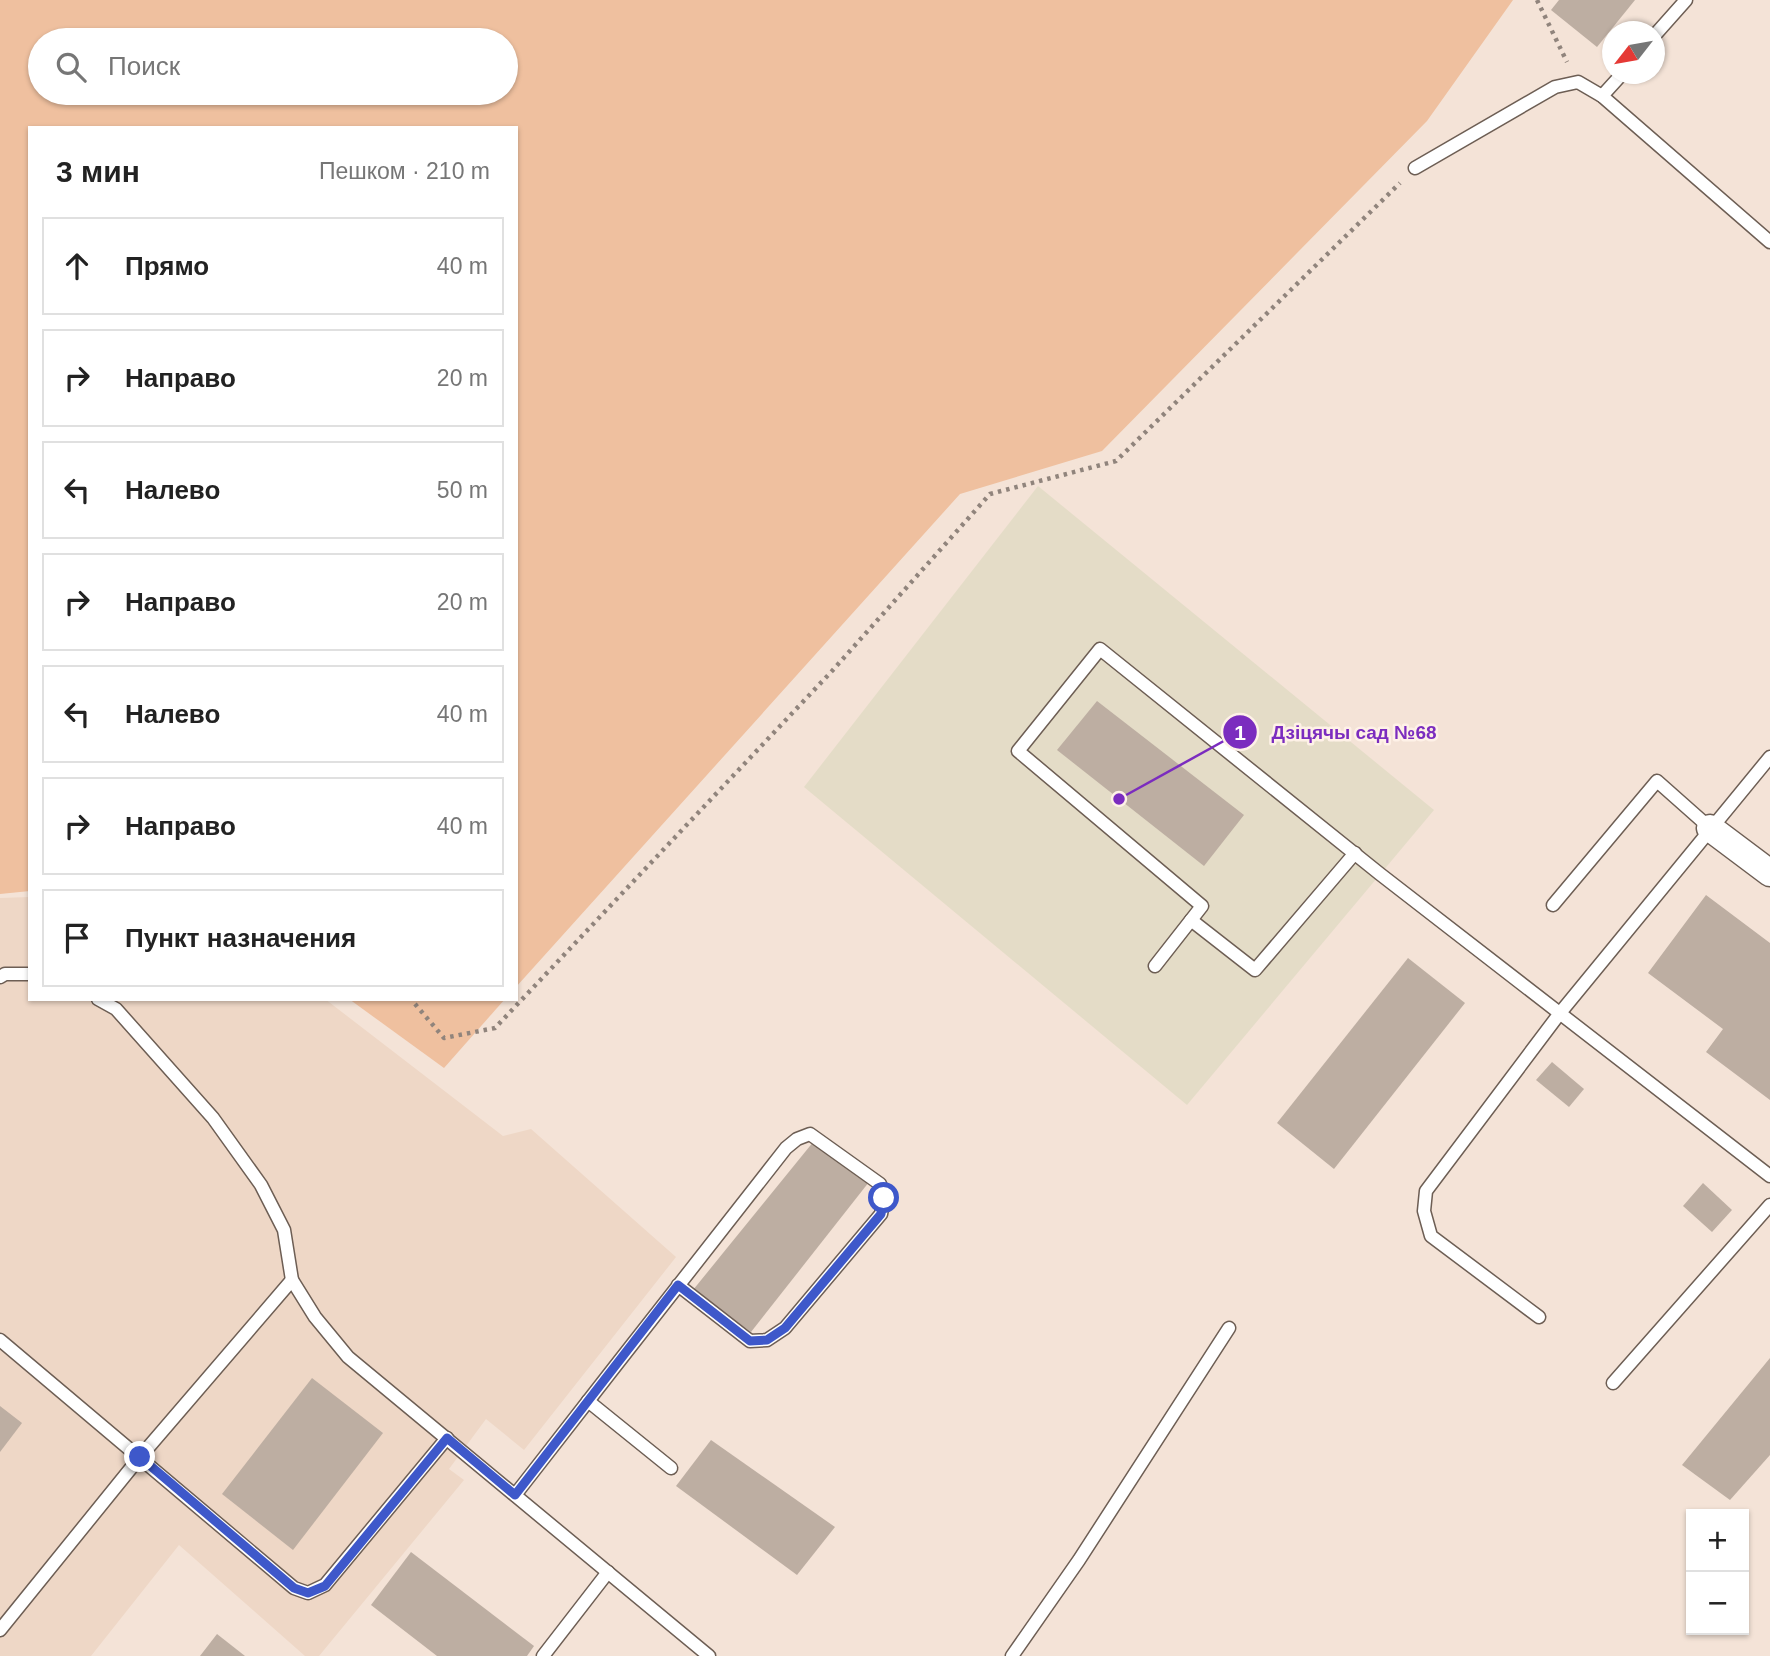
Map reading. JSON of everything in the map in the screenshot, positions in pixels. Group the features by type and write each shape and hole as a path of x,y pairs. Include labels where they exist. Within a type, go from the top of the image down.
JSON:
{"street":[{"path":"1710,828 1770,873"}],"lane":[{"path":"1665,24 1686,0"},
{"path":"1415,167 1555,88 1578,82 1602,96 1770,242"},
{"path":"1602,96 1613,84"},
{"path":"1154,966 1202,906 1018,751 1100,649 1355,853 1770,1176"},
{"path":"1539,1317 1431,1236 1424,1212 1426,1191 1560,1013 1770,757"},
{"path":"1553,905 1657,781 1710,828"},
{"path":"1191,920 1255,970 1355,853"},
{"path":"0,977 5,974 28,974"},
{"path":"102,1001 116,1009 213,1118 261,1185 284,1230 292,1280 315,1317 348,1357 709,1656"},
{"path":"515,1495 678,1285 786,1148 797,1139 810,1134 880,1184 884,1198 881,1214 785,1328 767,1340 750,1341 678,1285"},
{"path":"1614,1383 1770,1205"},
{"path":"0,1630 140,1457 292,1280"},
{"path":"1012,1656 1079,1560 1228,1328"},
{"path":"0,1340 294,1588 308,1593 325,1586 447,1438"},
{"path":"588,1401 671,1468"},
{"path":"543,1656 608,1572"}],"path":[{"path":"1537,0 1578,82"},
{"path":"415,1004 444,1038 495,1028 832,671 990,494 1116,461 1415,167"}],"shaded area":[{"path":"0,0 1513,0 1427,121 1102,451 960,494 518,985 518,126 28,126 28,891 0,894"},
{"path":"1038,486 1434,810 1187,1105 804,787"},
{"path":"28,897 28,1001 328,1001 503,1136 531,1129 676,1257 524,1450 486,1419 449,1469 464,1480 319,1656 305,1656 179,1545 91,1656 0,1656 0,898"},
{"path":"352,1001 503,1001 444,1068"}],"building":[{"path":"1559,0 1635,0 1618,21 1602,21 1602,41 1597,47 1551,10"},
{"path":"1097,701 1244,815 1204,866 1057,750"},
{"path":"1706,895 1770,943 1770,1100 1706,1052 1723,1029 1648,973"},
{"path":"1408,958 1465,1003 1334,1169 1277,1123"},
{"path":"1552,1062 1584,1089 1569,1107 1536,1080"},
{"path":"814,1141 869,1182 751,1332 693,1290"},
{"path":"1703,1183 1732,1210 1712,1232 1683,1206"},
{"path":"1770,1358 1770,1455 1730,1500 1682,1465"},
{"path":"312,1378 383,1433 293,1550 222,1494"},
{"path":"0,1406 22,1423 0,1452"},
{"path":"711,1440 835,1527 797,1575 676,1486"},
{"path":"411,1552 534,1646 527,1656 437,1656 371,1605"},
{"path":"217,1634 245,1656 200,1656"}],"place":[{"name":"Дзіцячы сад №68","path":"1119,799"}],"route":[{"path":"140,1457 294,1588 308,1593 325,1586 447,1438 515,1495 678,1285 750,1341 767,1340 785,1328 881,1214 884,1198"}]}
